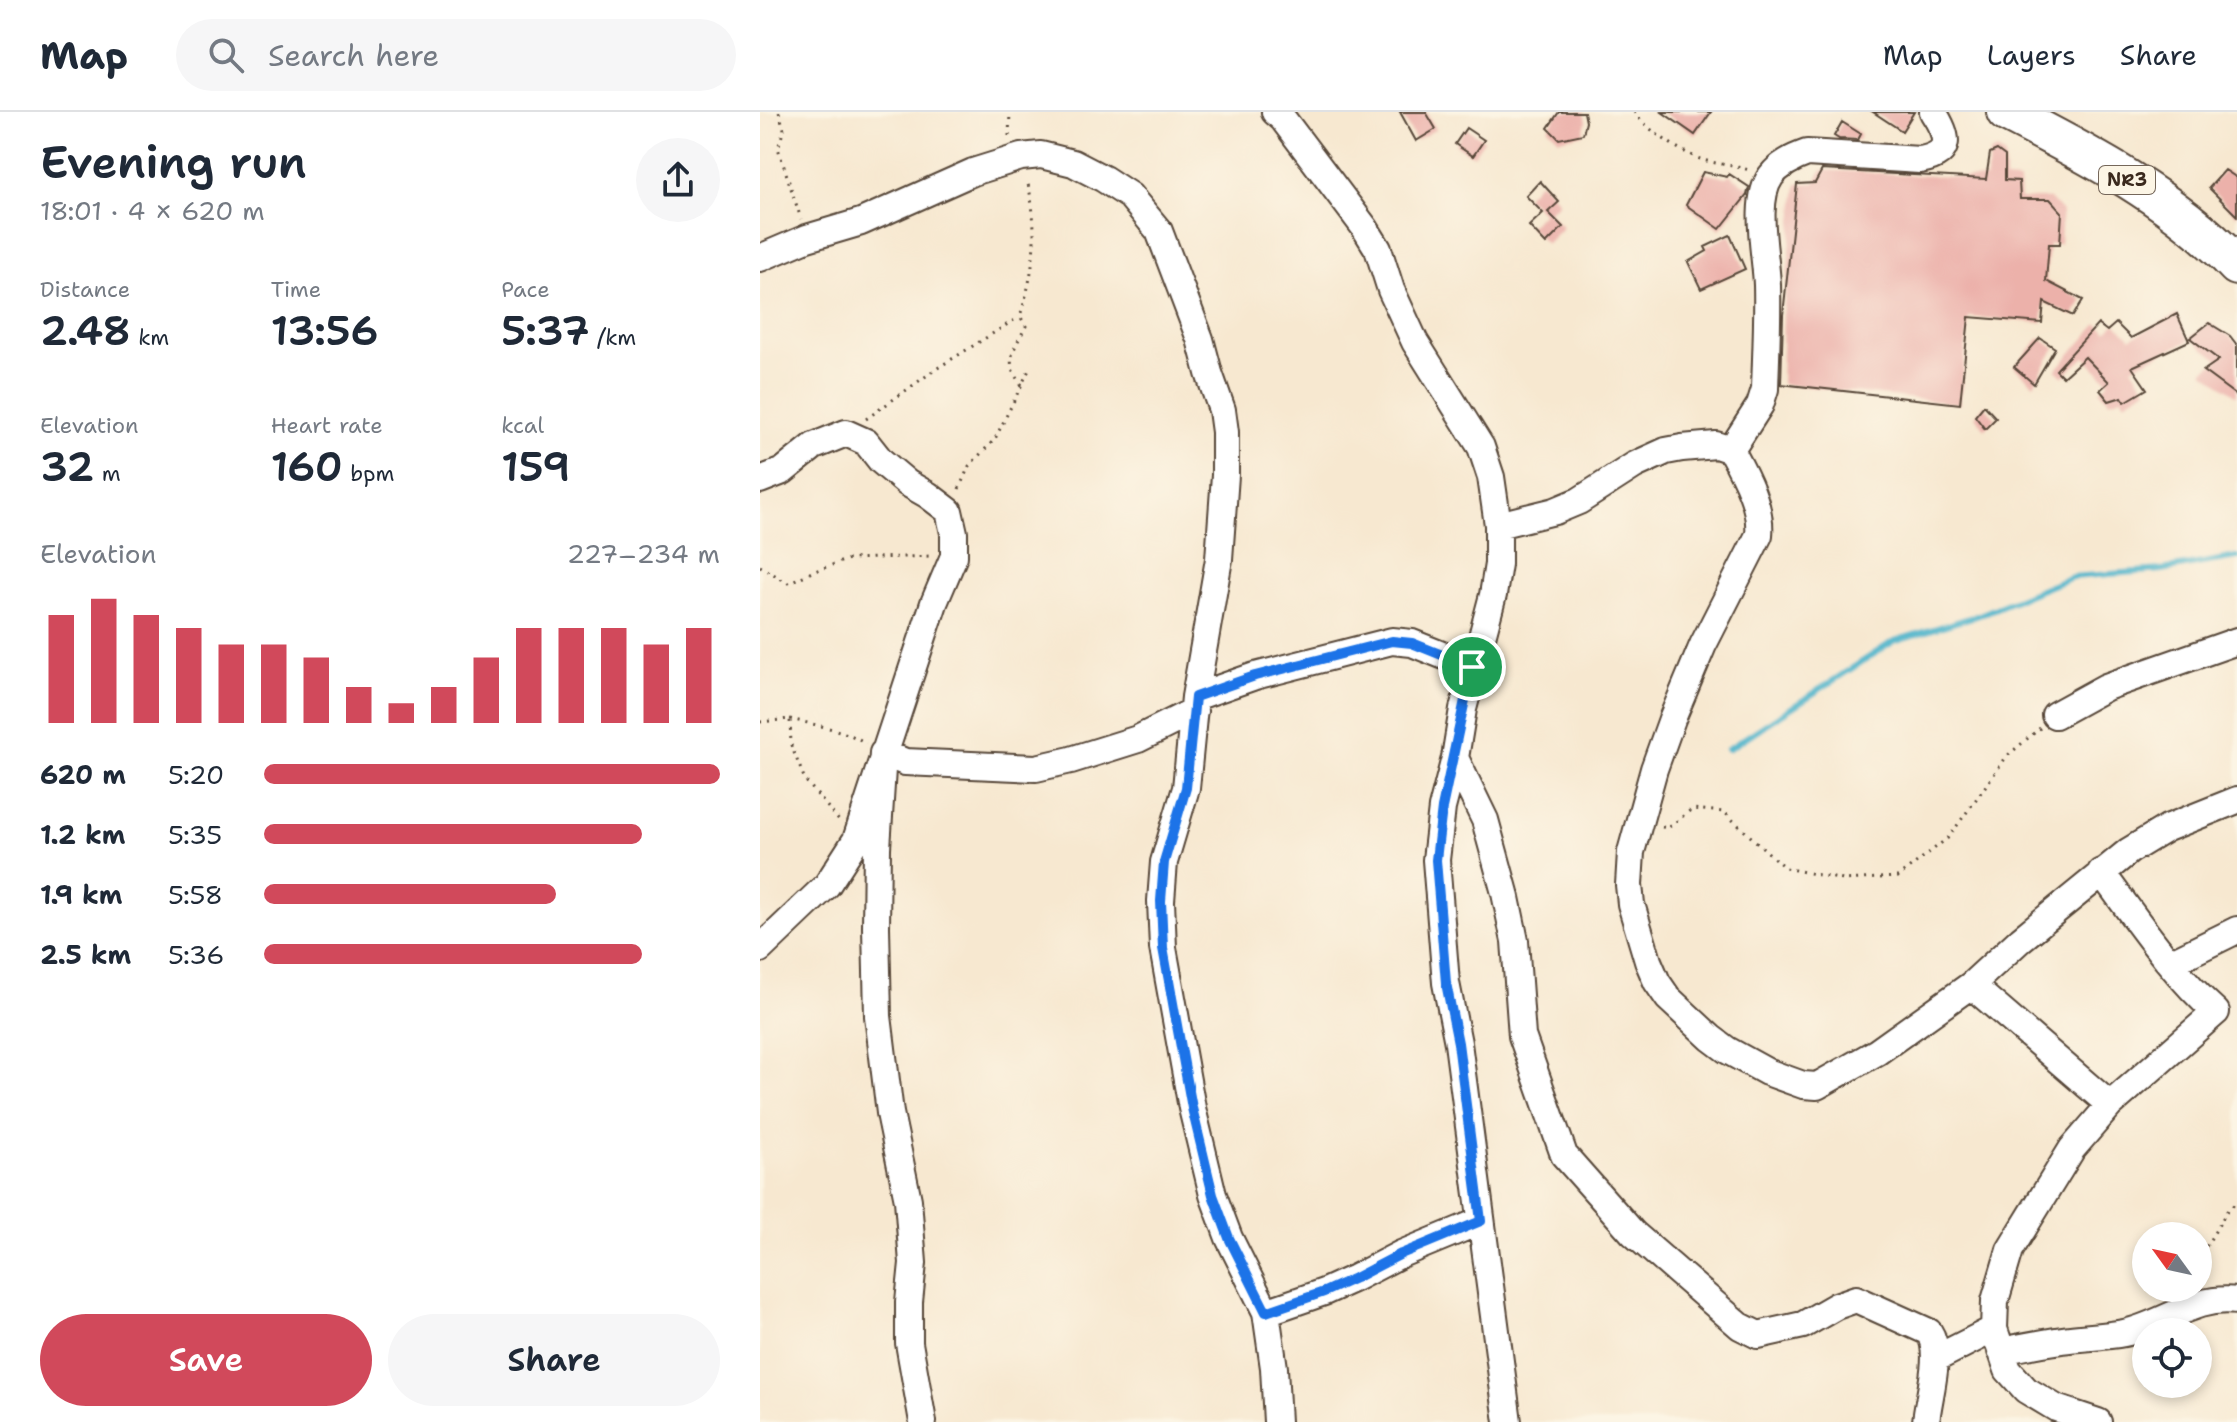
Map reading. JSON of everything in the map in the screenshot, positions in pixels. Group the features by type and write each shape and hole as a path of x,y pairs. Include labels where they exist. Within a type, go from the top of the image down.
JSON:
{"highway":[{"name":"NR3","path":"2006,112 2093,158 2132,183 2195,227 2237,266"}],"street":[{"path":"1275,112 1338,191 1378,249 1391,290 1415,342 1481,447 1491,477 1498,525 1498,564 1442,808 1436,860 1446,983 1458,1043 1508,1422"},
{"path":"1731,450 1760,405 1765,389 1767,288 1761,218 1765,190 1771,177 1790,159 1807,153 1920,160 1935,156 1944,146 1945,139 1933,112"},
{"path":"760,258 807,238 861,222 973,172 1021,157 1041,155 1073,163 1104,179 1130,196 1159,231 1200,339 1222,410 1225,445 1224,511 1214,592 1194,704 1186,788 1164,862 1161,901 1163,948 1192,1108 1213,1195 1229,1238 1266,1312 1273,1357 1277,1422"},
{"path":"760,480 783,471 814,446 846,433 866,442 881,461 907,483 949,511 954,533 954,556 934,603 856,840 827,885 760,949"},
{"path":"1498,525 1555,511 1579,501 1635,465 1666,451 1682,448 1716,445 1731,450 1746,479 1755,505 1759,535 1703,645 1658,756 1631,852 1630,894 1648,961 1668,998 1711,1038 1767,1072 1803,1085 1817,1086 1877,1052 1971,985 2021,939 2129,851 2167,828 2237,800"},
{"path":"883,753 905,762 1036,768 1138,739 1194,704 1255,676 1392,641 1412,643 1472,667"},
{"path":"2055,715 2106,687 2237,641"},
{"path":"883,753 877,864 878,1016 890,1113 908,1200 913,1263 909,1343 923,1422"},
{"path":"1455,758 1485,820 1515,941 1522,1036 1564,1155 1633,1233 1740,1326 1758,1335 1803,1325 1836,1306 1856,1299 1929,1332 1935,1340 1935,1359 1926,1422"},
{"path":"2098,1422 2056,1408 2026,1390 2008,1370 1997,1340 1995,1301 2010,1250 2072,1149 2110,1105 2216,1012 2170,963 2101,872"},
{"path":"2170,963 2237,930"},
{"path":"1971,985 2110,1105"},
{"path":"1266,1312 1324,1292 1401,1254 1481,1221"},
{"path":"1935,1359 1997,1340 2063,1340 2123,1333 2212,1301 2237,1301"}],"path":[{"path":"779,112 784,129 778,148 807,238"},
{"path":"1634,112 1641,122 1701,159 1771,177"},
{"path":"846,433 936,369 1020,316 1034,261 1031,196 1021,157"},
{"path":"1020,316 1026,326 1011,357 1011,372 1022,385"},
{"path":"949,511 969,466 995,439 1029,370"},
{"path":"760,566 788,583 849,559 954,556"},
{"path":"1637,823 1668,828 1692,809 1724,812 1785,868 1843,880 1898,877 1949,837 2007,756 2055,715"},
{"path":"790,719 791,745 805,780 856,840"},
{"path":"760,722 790,719 830,728 858,738 883,753"},
{"path":"2212,1236 2227,1211 2237,1202"}],"building":[{"path":"1400,112 1426,112 1436,129 1416,141"},
{"path":"1559,112 1584,112 1586,122 1583,134 1559,139 1548,128"},
{"path":"1662,112 1711,112 1695,135"},
{"path":"1873,112 1914,112 1902,131"},
{"path":"1842,122 1861,134 1858,140 1834,136"},
{"path":"1466,128 1484,140 1473,156 1455,144"},
{"path":"1997,150 2005,156 2005,180 2019,181 2020,199 2050,199 2062,212 2060,244 2049,244 2046,281 2083,300 2073,316 2044,302 2042,323 1969,317 1960,404 1781,384 1783,315 1797,184 1815,183 1822,170 1986,179 1990,153"},
{"path":"2225,170 2237,178 2237,216 2209,188"},
{"path":"1703,172 1727,177 1729,174 1749,187 1747,195 1720,229 1686,205"},
{"path":"1540,181 1559,202 1548,212 1563,227 1546,244 1529,226 1543,213 1526,196"},
{"path":"1730,235 1745,269 1701,289 1688,262 1707,251 1705,247"},
{"path":"2177,314 2189,341 2132,367 2147,389 2125,402 2122,397 2109,401 2100,390 2109,382 2085,357 2063,377 2056,370 2098,324 2107,331 2116,323 2131,338"},
{"path":"2209,323 2230,336 2237,345 2237,396 2203,371 2219,360 2190,338"},
{"path":"2040,338 2055,348 2034,384 2014,367"},
{"path":"1984,405 1996,418 1985,429 1975,416"}],"waterway":[{"path":"1728,749 1894,641 1979,615 2072,577 2162,570 2237,557"}],"route":[{"path":"1392,641 1412,643 1472,667 1442,808 1436,860 1446,983 1458,1043 1481,1221 1401,1254 1324,1292 1266,1312 1229,1238 1213,1195 1192,1108 1163,948 1161,901 1164,862 1186,788 1195,697 1255,676 1392,641"}]}
